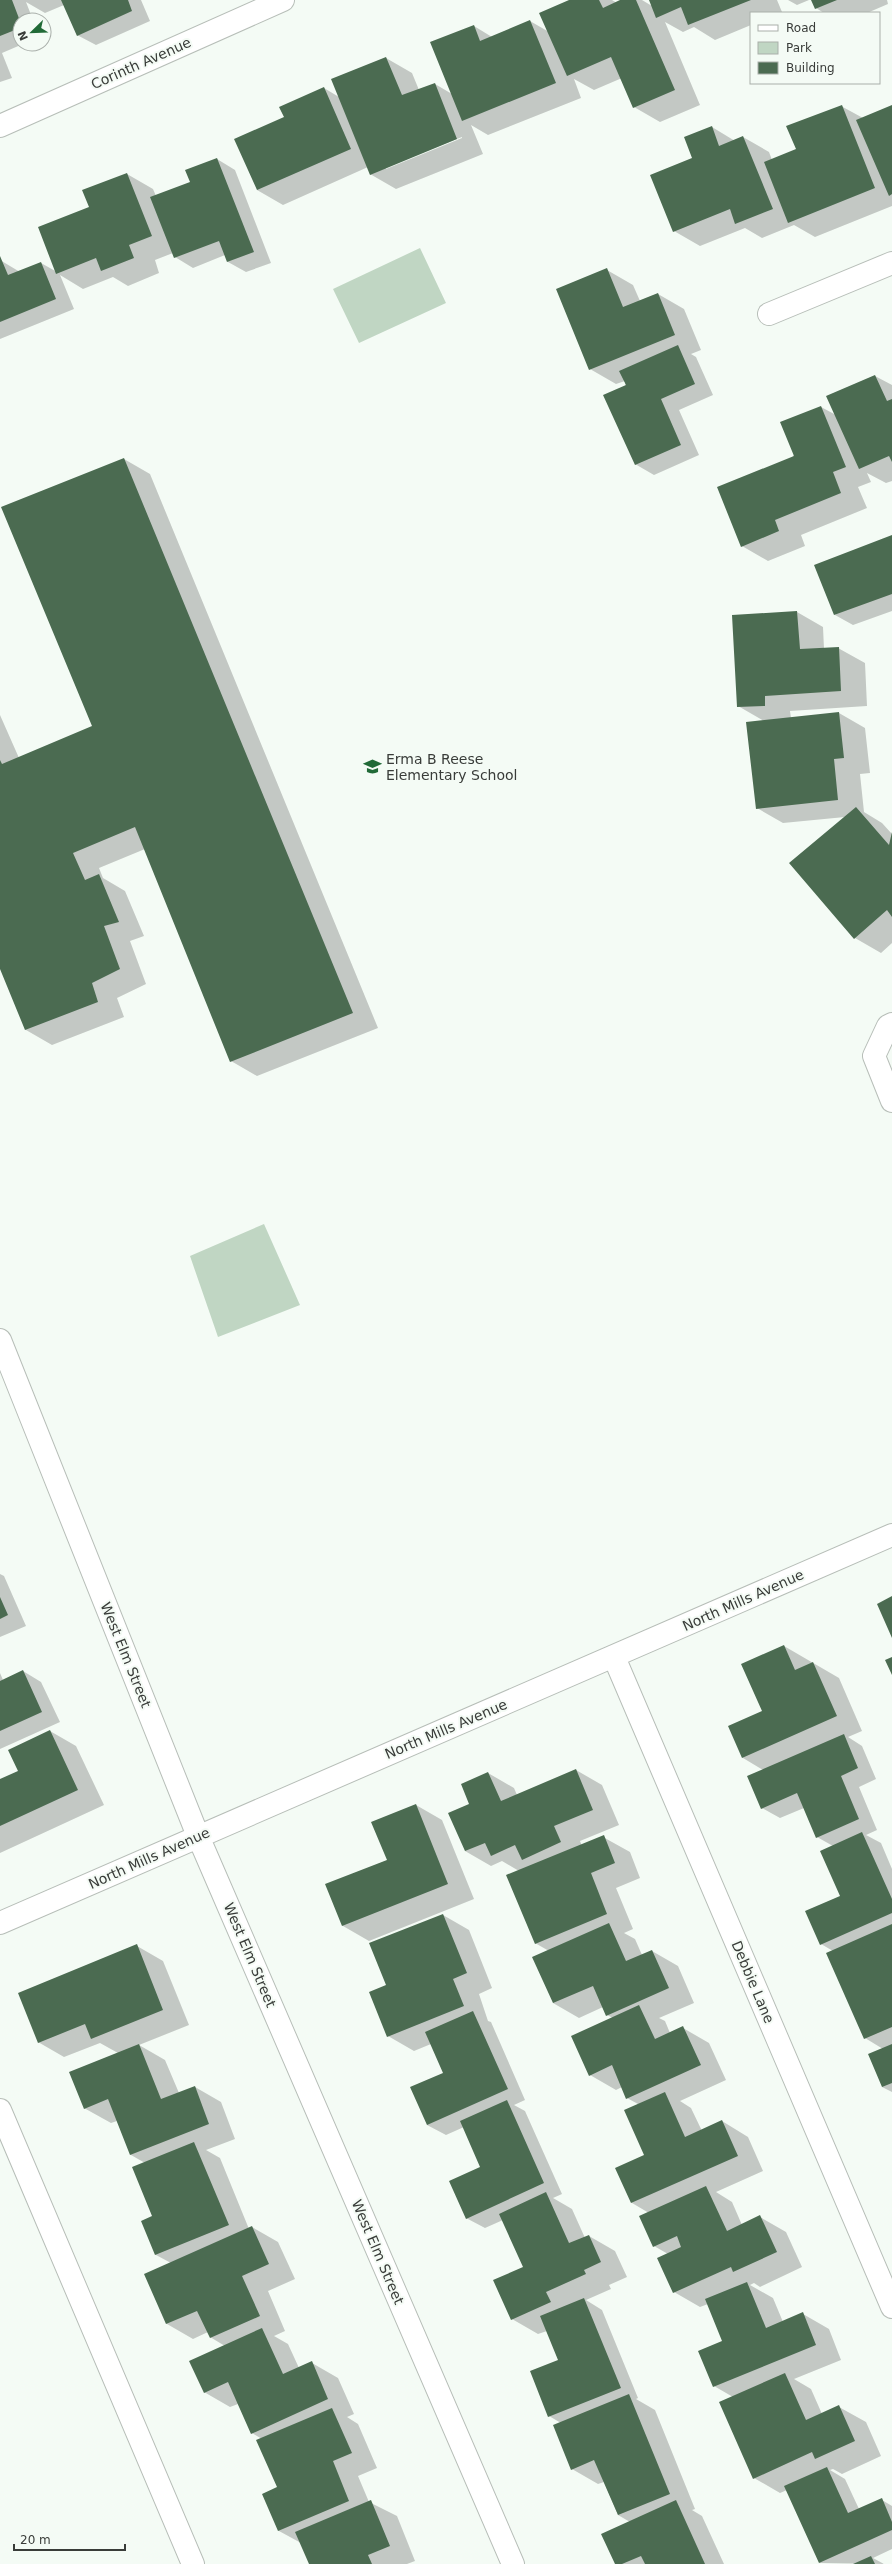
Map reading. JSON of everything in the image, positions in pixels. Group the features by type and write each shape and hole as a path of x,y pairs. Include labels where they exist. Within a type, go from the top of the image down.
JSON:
{"street":[{"name":"Corinth Avenue","path":"0,126 283,0"},
{"path":"769,314 892,263"},
{"path":"892,1024 888,1026 874,1056 892,1101"},
{"name":"West Elm Street","path":"0,1340 198,1836 513,2564"},
{"name":"North Mills Avenue","path":"0,1923 892,1535"},
{"name":"Debbie Lane","path":"614,1656 892,2307"},
{"path":"0,2110 193,2564"}],"green space":[{"path":"420,248 446,303 359,343 333,289"},
{"path":"264,1224 300,1305 218,1337 190,1256"}],"building":[{"path":"0,0 12,0 17,12 12,12 12,31 0,36"},
{"path":"61,0 128,0 132,11 77,36"},
{"path":"569,0 599,0 603,8 620,0 636,0 675,90 633,108 611,57 567,76 539,13"},
{"path":"649,0 751,0 688,25 681,7 656,18"},
{"path":"811,0 837,0 815,9"},
{"path":"530,20 556,83 462,121 430,42 474,25 480,41"},
{"path":"386,57 402,95 435,83 457,139 370,175 331,79"},
{"path":"324,87 351,149 257,190 234,139 284,117 279,107"},
{"path":"842,105 875,188 788,223 764,162 796,149 786,126"},
{"path":"892,105 892,194 889,196 856,120"},
{"path":"712,126 719,146 743,136 773,209 735,224 730,209 673,232 650,175 692,158 684,137"},
{"path":"217,158 254,252 227,262 219,241 174,258 150,197 190,182 185,170"},
{"path":"127,173 152,236 129,245 134,258 101,271 96,258 56,274 38,227 89,207 82,190"},
{"path":"0,256 8,275 41,262 56,299 0,322"},
{"path":"607,268 623,307 658,293 675,335 589,370 556,289"},
{"path":"678,345 695,384 661,399 681,445 635,465 603,395 626,385 619,371"},
{"path":"875,375 887,401 892,399 892,462 889,456 859,469 826,396"},
{"path":"821,406 846,467 833,472 841,493 775,520 779,531 741,547 717,487 794,456 780,422"},
{"path":"124,458 353,1013 230,1062 135,827 73,853 85,880 99,874 119,922 104,926 120,969 92,983 98,1002 25,1030 0,969 0,760 2,764 92,726 1,507"},
{"path":"892,535 892,594 834,615 814,565"},
{"path":"797,611 800,649 839,647 841,691 765,696 765,706 737,707 732,615"},
{"path":"839,712 844,758 834,759 838,800 756,809 746,722"},
{"path":"856,807 889,845 892,832 892,917 887,910 854,939 789,863"},
{"path":"892,1596 892,1638 877,1604"},
{"path":"0,1597 8,1615 0,1619"},
{"path":"784,1645 795,1670 813,1662 837,1716 742,1758 728,1726 762,1711 741,1664"},
{"path":"892,1657 892,1675 885,1660"},
{"path":"23,1670 42,1712 0,1731 0,1681"},
{"path":"50,1730 78,1790 0,1826 0,1779 18,1771 8,1750"},
{"path":"844,1734 858,1768 841,1776 859,1819 816,1838 797,1793 761,1809 747,1776"},
{"path":"576,1769 593,1810 554,1826 561,1842 522,1860 515,1845 491,1856 485,1843 465,1851 448,1813 469,1804 461,1784 488,1772 501,1801"},
{"path":"416,1804 448,1884 342,1926 325,1884 387,1860 371,1822"},
{"path":"862,1832 892,1899 892,1913 820,1945 805,1911 840,1896 820,1851"},
{"path":"604,1835 615,1863 591,1873 607,1914 535,1944 506,1875"},
{"path":"443,1914 467,1973 453,1979 464,2006 387,2037 369,1992 386,1985 369,1943"},
{"path":"609,1923 626,1961 652,1950 669,1988 606,2016 593,1986 553,2003 532,1957"},
{"path":"892,1924 892,2027 864,2039 826,1953"},
{"path":"137,1944 163,2010 91,2039 85,2024 38,2043 18,1993"},
{"path":"639,2005 655,2039 683,2026 701,2065 626,2099 612,2065 589,2076 571,2036"},
{"path":"473,2011 508,2089 427,2125 410,2087 443,2073 425,2032"},
{"path":"139,2044 161,2099 195,2086 209,2124 130,2155 108,2099 84,2109 69,2072"},
{"path":"892,2044 892,2083 882,2087 868,2054"},
{"path":"665,2092 685,2137 722,2120 738,2156 631,2203 615,2168 644,2155 624,2110"},
{"path":"507,2100 544,2183 466,2219 449,2181 480,2167 460,2121"},
{"path":"194,2142 229,2225 155,2255 141,2221 152,2216 132,2167"},
{"path":"706,2186 727,2231 760,2215 777,2252 733,2272 731,2267 673,2293 657,2258 681,2247 677,2236 653,2247 639,2216"},
{"path":"546,2192 569,2243 589,2235 601,2262 584,2270 586,2274 546,2292 551,2302 511,2320 493,2280 523,2267 499,2214"},
{"path":"252,2226 269,2264 242,2276 260,2316 210,2338 197,2311 166,2324 144,2274"},
{"path":"747,2282 766,2328 803,2312 816,2345 713,2387 698,2351 722,2341 705,2299"},
{"path":"584,2298 621,2388 548,2417 530,2371 558,2360 540,2316"},
{"path":"262,2328 283,2374 312,2361 328,2399 251,2434 228,2382 204,2393 189,2361"},
{"path":"785,2373 806,2420 839,2405 855,2441 815,2459 812,2452 753,2479 719,2402"},
{"path":"629,2394 670,2494 618,2515 594,2460 571,2470 553,2425"},
{"path":"332,2408 352,2453 333,2461 349,2501 278,2531 262,2494 277,2487 256,2440"},
{"path":"827,2467 848,2513 882,2498 892,2522 892,2530 819,2563 784,2486"},
{"path":"371,2500 390,2546 368,2555 372,2564 309,2564 295,2532"},
{"path":"676,2500 705,2564 645,2564 641,2556 622,2564 615,2564 601,2534"},
{"path":"871,2556 875,2564 853,2564"}],"place":[{"name":"Erma B Reese Elementary School","path":"373,767"}]}
